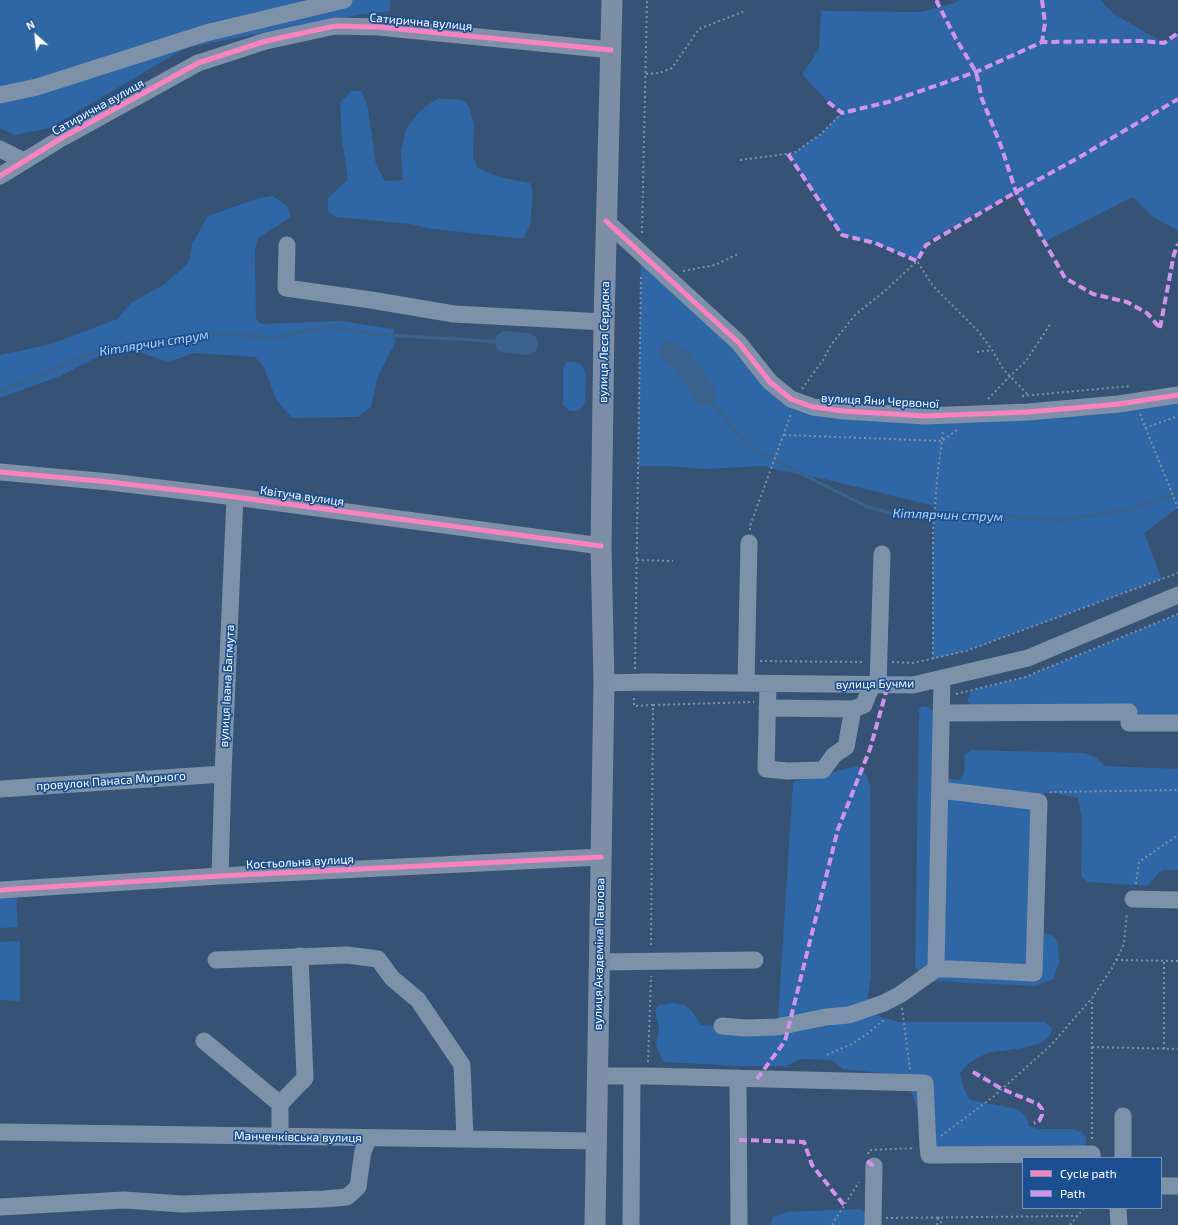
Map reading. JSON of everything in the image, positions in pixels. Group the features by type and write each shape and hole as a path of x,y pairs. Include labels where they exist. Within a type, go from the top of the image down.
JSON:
{"main road":[{"name":"вулиця Леся Сердюка","path":"604,683 601,546 606,220 612,0"},
{"name":"вулиця Академіка Павлова","path":"595,1225 604,683"}],"street":[{"path":"0,95 37,87 206,33 344,0"},
{"name":"Сатирична вулиця","path":"0,176 60,139 198,63 266,41 335,26 378,27 611,50"},
{"path":"0,149 24,161"},
{"name":"вулиця Яни Червоної","path":"606,220 739,344 770,382 791,399 813,407 844,411 925,416 1028,412 1119,404 1134,394 1178,394"},
{"path":"287,245 286,288 372,300 454,314 604,322"},
{"name":"Квітуча вулиця","path":"0,472 110,482 235,497 601,546"},
{"name":"вулиця Івана Багмута","path":"220,876 235,497"},
{"path":"746,683 749,543"},
{"path":"767,708 853,709 864,705 868,694 876,685 879,662 882,554"},
{"name":"вулиця Бучми","path":"604,683 648,682 913,685 1028,658 1178,595"},
{"path":"936,969 942,678"},
{"path":"768,684 766,769 788,771 823,770 834,755 846,747 853,709"},
{"path":"942,713 1129,712 1129,722 1178,723"},
{"name":"провулок Панаса Мирного","path":"0,789 223,774"},
{"path":"722,1026 745,1028 789,1026 826,1017 849,1015 884,1003 901,994 936,969 1034,973 1039,802 940,790"},
{"name":"Костьольна вулиця","path":"0,890 220,876 601,857"},
{"path":"1133,899 1178,900"},
{"path":"216,960 347,955 378,959 392,978 418,1000 462,1065 465,1139"},
{"path":"280,1137 280,1104 305,1078 300,956"},
{"path":"599,962 755,960"},
{"path":"204,1041 280,1104"},
{"path":"597,1076 925,1083 929,1155 1092,1156"},
{"path":"631,1225 640,1076"},
{"path":"738,1078 740,1225"},
{"path":"1123,1116 1123,1157"},
{"name":"Манченківська вулиця","path":"0,1132 596,1142"},
{"path":"0,1208 124,1200 182,1204 347,1197 358,1187 363,1151 369,1138"},
{"path":"871,1160 873,1221"},
{"path":"1162,1186 1178,1186"},
{"path":"1118,1209 1119,1225"}],"path":[{"path":"635,674 641,253 647,0"},
{"path":"645,74 659,73 672,68 698,29 746,11"},
{"path":"740,160 794,154 821,134 842,113"},
{"path":"715,265 740,253"},
{"path":"799,393 823,360 831,345 855,315 885,291 917,261 933,286 979,332 1004,370 1029,396"},
{"path":"784,434 942,441 963,425 1026,361 1051,324"},
{"path":"976,352 992,350"},
{"path":"1015,397 1134,394 1145,428 1178,508"},
{"path":"988,398 995,398"},
{"path":"749,543 750,526 792,412"},
{"path":"933,659 934,519 944,415"},
{"path":"1145,428 1178,416"},
{"path":"637,560 673,561"},
{"path":"746,660 913,663 933,659 966,652 1178,573"},
{"path":"634,698 634,706 653,705 651,961 640,1076"},
{"path":"1039,802 1051,792 1178,790"},
{"path":"871,1160 869,1150 928,1147 993,1097 1045,1050 1092,998 1116,960 1124,944 1128,905 1133,899 1139,862 1178,835"},
{"path":"1116,960 1178,961"},
{"path":"1164,960 1164,1049"},
{"path":"901,994 912,1082"},
{"path":"1092,998 1092,1156"},
{"path":"827,1055 852,1044 867,1034 889,1015"},
{"path":"1092,1047 1178,1049"},
{"path":"832,1225 860,1179"},
{"path":"1070,1225 1083,1209"},
{"path":"873,1221 938,1217 1077,1216"},
{"path":"938,1217 938,1225"},
{"path":"938,1217 943,1225"}],"shaded area":[{"path":"0,0 390,0 390,11 358,15 185,48 50,128 14,135 0,128"},
{"path":"958,0 1100,0 1114,14 1164,43 1178,33 1178,231 1152,216 1133,197 1044,242 1015,192 926,242 917,261 875,243 842,235 788,154 794,153 821,134 841,113 828,102 802,74 819,49 821,11 920,12 955,3"},
{"path":"351,91 362,91 368,108 376,165 385,181 403,180 401,153 406,129 421,110 438,98 462,100 469,106 474,124 473,157 478,168 499,177 530,183 533,192 530,225 524,238 427,228 411,224 335,217 328,211 328,198 348,179 342,140 340,103"},
{"path":"273,196 288,207 291,217 258,238 255,249 256,318 261,324 340,321 394,329 395,343 378,376 371,407 358,417 292,418 276,400 264,367 255,357 194,353 169,362 132,350 105,353 60,376 0,398 0,355 51,344 117,319 131,303 165,284 189,262 192,244 208,216 259,198"},
{"path":"641,253 791,399 944,415 1178,395 1178,508 1144,533 1162,579 966,651 933,659 933,551 936,495 934,506 765,466 705,469 668,466 638,466"},
{"path":"567,362 576,362 581,364 586,373 585,402 580,410 576,411 570,411 563,405 563,368"},
{"path":"1178,614 1178,719 1142,716 1128,708 1098,704 973,708 967,701 971,691 1025,677"},
{"path":"925,706 931,709 935,714 938,773 949,779 959,780 964,773 965,754 972,750 1085,753 1096,758 1105,766 1178,769 1178,870 1162,870 1147,886 1088,882 1081,876 1082,821 1078,798 1051,792 1038,795 1043,932 1055,937 1058,945 1059,963 1053,979 1036,986 932,981 915,968 919,710 921,707"},
{"path":"857,766 866,775 870,785 871,976 866,1010 881,1017 899,1022 1045,1022 1052,1029 1050,1035 1042,1043 1023,1048 987,1053 969,1063 960,1073 963,1087 970,1100 1018,1109 1027,1118 1029,1126 1039,1129 1072,1129 1082,1132 1086,1138 1084,1148 938,1149 919,1138 917,1108 911,1090 899,1075 843,1069 832,1060 799,1059 787,1066 741,1066 663,1062 656,1046 659,1028 655,1010 659,1005 674,1003 684,1005 692,1011 701,1025 745,1028 778,1018 793,782"},
{"path":"16,892 18,927 0,928 0,894"},
{"path":"20,941 20,1001 0,1000 0,942"},
{"path":"860,1209 867,1217 866,1225 770,1225 773,1217 787,1212"}],"waterway":[{"name":"Кітлярчин струм","path":"0,391 63,366 103,348 170,342 210,333 274,338 331,326 370,334 506,342"},
{"path":"506,342 527,344"},
{"path":"670,352 682,361 705,395"},
{"name":"Кітлярчин струм","path":"705,395 736,431 758,452 866,506 889,513 913,514 935,512 1061,520 1132,509 1178,493"}],"marked path":[{"path":"938,0 937,2 956,39 976,72 982,99 1001,146 1016,192 1065,278 1093,294 1127,302 1147,313 1160,328"},
{"path":"1042,0 1045,23 1042,42"},
{"path":"828,102 842,113 888,102 976,72 1042,42 1142,41 1164,43 1178,33"},
{"path":"788,154 842,235 875,243 917,261 926,245 1178,99"},
{"path":"1160,328 1174,254 1178,244"},
{"path":"757,1079 785,1041 838,829 870,749 888,685"},
{"path":"973,1072 1002,1089 1038,1104 1042,1109 1042,1115 1039,1121 1034,1123"},
{"path":"739,1140 804,1142 812,1165 844,1205"},
{"path":"867,1161 874,1166"}],"cycle path":[{"path":"0,176 60,139 198,63 266,41 335,26 378,27 611,50"},
{"path":"606,221 739,343 770,382 791,399 813,407 844,411 925,416 1028,412 1119,404 1178,395"},
{"path":"0,472 110,482 235,497 601,546"},
{"path":"0,890 220,876 601,857"}]}
